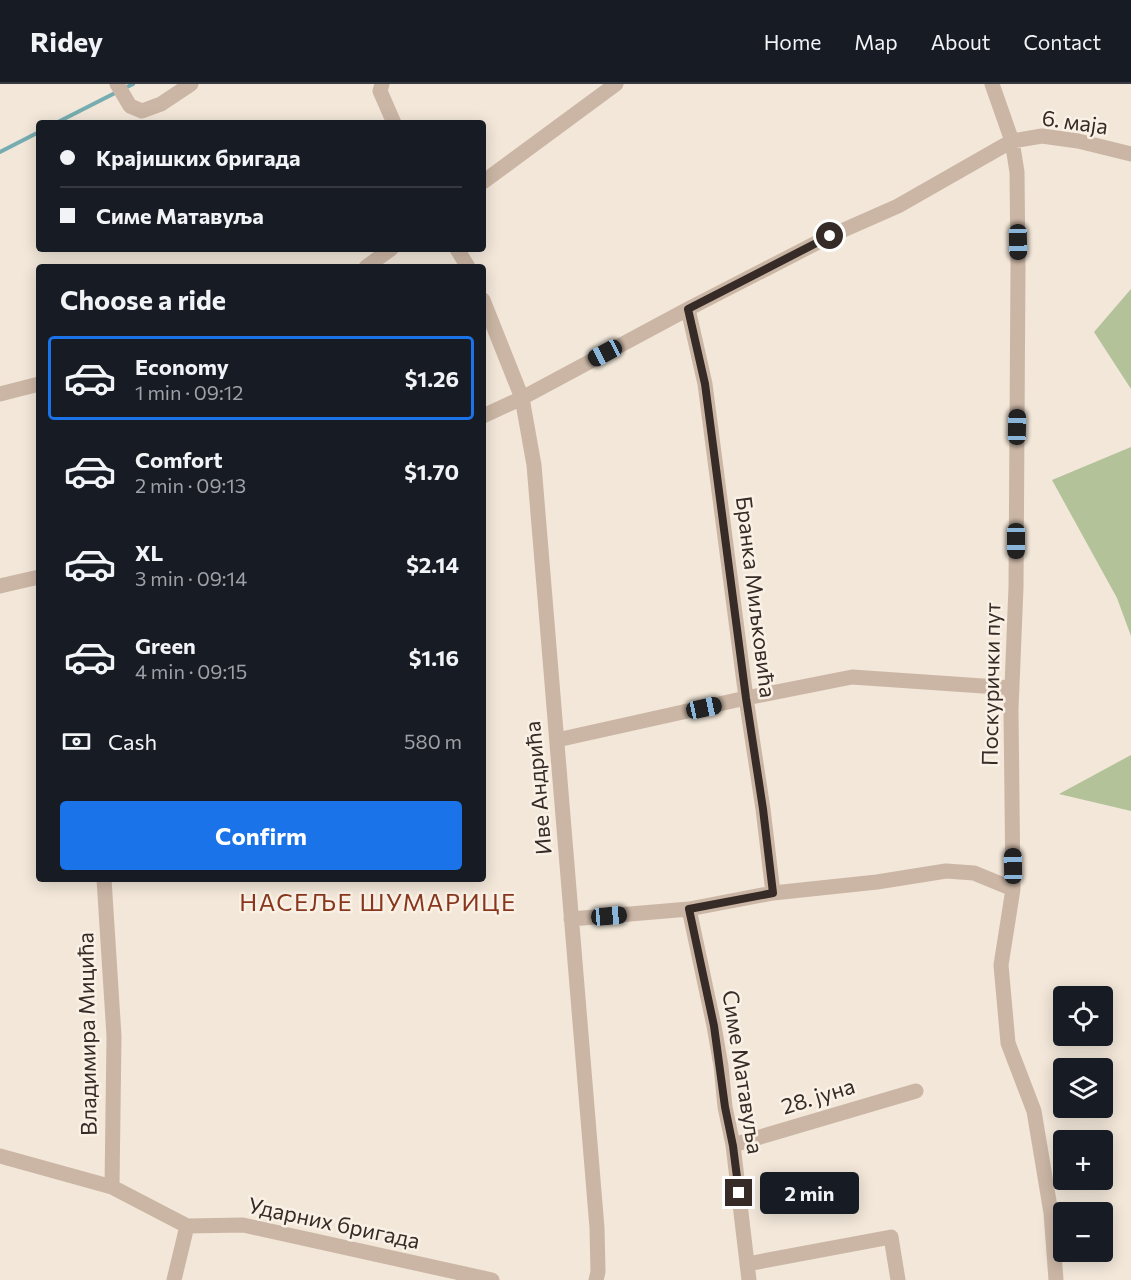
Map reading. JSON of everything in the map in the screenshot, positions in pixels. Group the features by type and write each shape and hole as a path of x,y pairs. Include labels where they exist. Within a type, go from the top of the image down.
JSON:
{"street":[{"path":"120,89 130,106 142,111 161,104 191,84"},
{"path":"486,180 616,84"},
{"name":"Поскурички пут","path":"992,84 1012,141 1017,172 1018,266 1016,587 1012,688 1013,889 1001,965 1008,1042 1034,1110 1051,1213 1056,1280"},
{"path":"377,86 393,120"},
{"name":"6. маја","path":"1012,141 1042,136 1078,141 1131,154"},
{"path":"486,415 522,398 830,236 898,206 1012,141"},
{"path":"370,264 387,252"},
{"name":"Иве Андрића","path":"486,308 522,398 534,465 597,1228 598,1272 596,1280"},
{"name":"Бранка Миљковића","path":"688,309 705,384 773,893"},
{"path":"0,394 36,385"},
{"path":"0,586 36,578"},
{"path":"557,740 852,677 1012,688"},
{"path":"571,919 689,909 773,893 878,882 946,871 974,873 1013,889"},
{"name":"Владимира Мицића","path":"104,882 114,1036 112,1187"},
{"name":"Симе Матавуља","path":"689,909 714,1026 725,1107 733,1146 749,1280"},
{"name":"28. јуна","path":"733,1146 916,1090"},
{"name":"Ударних бригада","path":"0,1156 112,1187 186,1226 243,1225 492,1280"},
{"path":"174,1280 186,1226"},
{"path":"747,1264 891,1237 898,1280"}],"green space":[{"path":"1131,289 1131,389 1094,332"},
{"path":"1131,447 1131,636 1117,598 1052,480"},
{"path":"1131,755 1131,811 1059,794"}],"waterway":[{"path":"123,89 133,84"},
{"path":"62,120 117,92"},
{"path":"0,152 36,134"}],"district":[{"name":"НАСЕЉЕ ШУМАРИЦЕ","path":"378,903"}],"route":[{"path":"739,1193 714,1026 689,909 773,893 705,384 688,309 830,236"}]}
